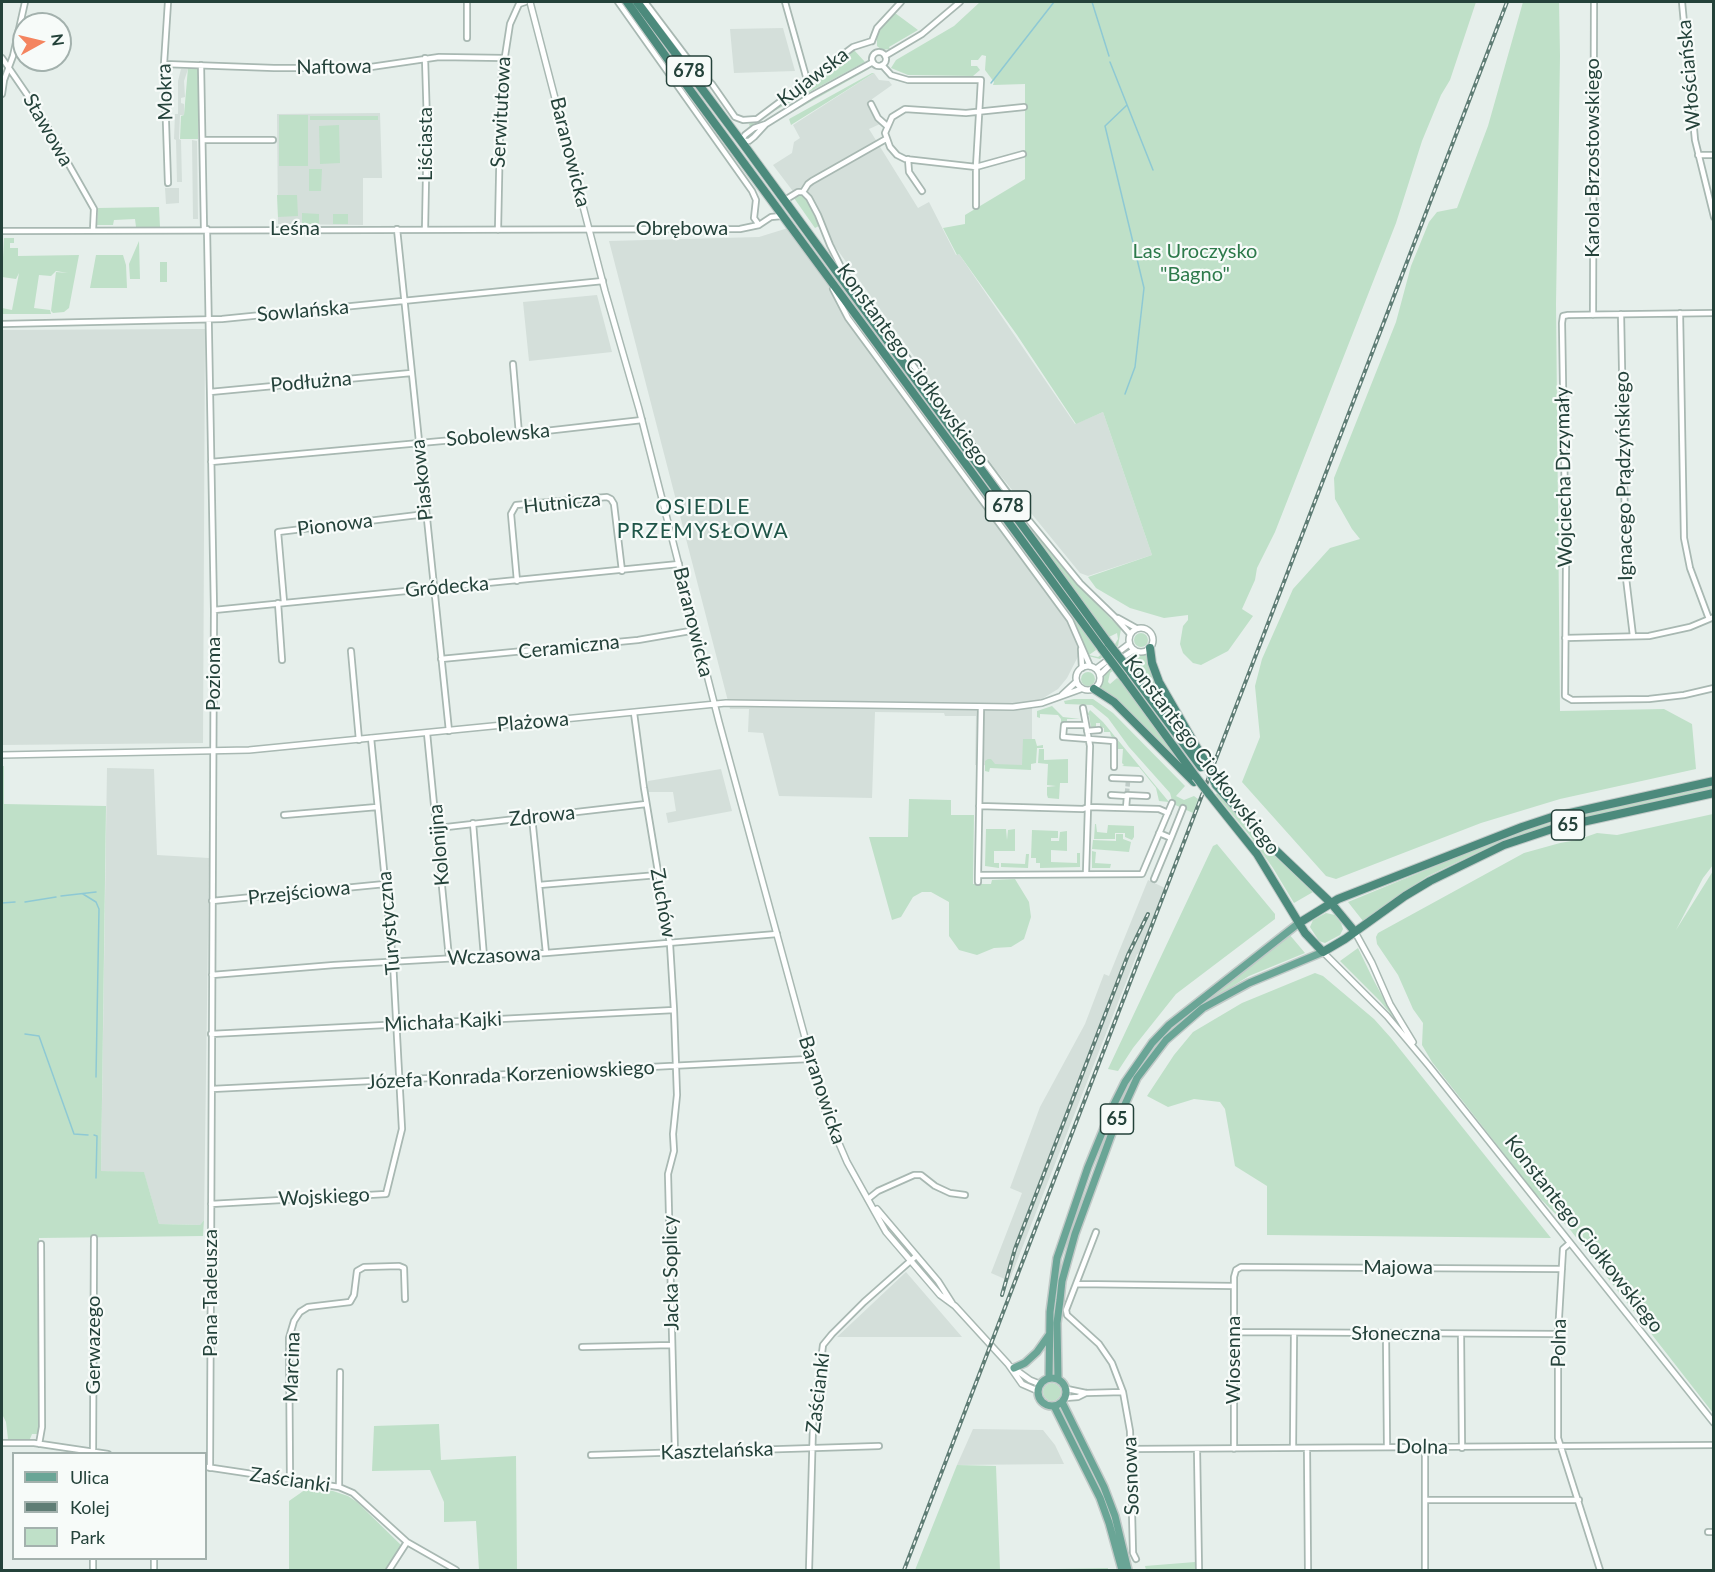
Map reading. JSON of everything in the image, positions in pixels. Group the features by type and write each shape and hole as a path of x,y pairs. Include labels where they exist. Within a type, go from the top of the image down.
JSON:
{"highway":[{"name":"Konstantego Ciołkowskiego","path":"627,2 1123,677 1195,779 1262,861 1305,933 1323,952"},
{"name":"Konstantego Ciołkowskiego","path":"636,2 741,141 1109,644 1217,786 1267,842 1331,903"},
{"path":"732,147 741,141"},
{"path":"1150,648 1152,663 1159,682 1202,764"},
{"path":"1094,689 1114,702 1195,779"},
{"name":"65","path":"1299,923 1331,903 1522,827 1552,817 1713,781"},
{"name":"65","path":"1323,952 1430,881 1504,845 1563,826 1713,793"},
{"name":"678","path":"1331,903 1355,932"}],"main road":[{"name":"65","path":"1053,1378 1049,1335 1052,1289 1064,1234 1113,1106 1130,1073 1152,1043 1169,1025 1299,923"},
{"name":"65","path":"1053,1378 1060,1300 1075,1234 1122,1108 1137,1078 1166,1040 1203,1008 1249,983 1323,952"},
{"path":"1011,1366 1025,1363 1037,1352 1049,1335"},
{"path":"1122,1570 1113,1534 1100,1498 1054,1406 1042,1401 1039,1388 1053,1378 1062,1381 1066,1389 1064,1400 1099,1473 1115,1516 1128,1570"},
{"path":"1054,1406 1064,1400"},
{"path":"1083,1443 1083,1448 1103,1493 1100,1498"}],"street":[{"path":"2,94 25,2"},
{"name":"Mokra","path":"168,2 164,64 168,183"},
{"path":"467,2 467,38"},
{"name":"Serwitutowa","path":"498,230 499,108 504,58 510,24 519,4 525,2"},
{"name":"Baranowicka","path":"530,2 642,420 714,704 809,1059 830,1125 847,1162 886,1232 940,1295 955,1306"},
{"path":"618,2 752,190 756,200 754,218 759,225"},
{"name":"Kujawska","path":"645,2 691,63 712,84 735,117 743,120 757,119 764,115 853,47 872,41 877,28 901,2"},
{"path":"785,2 807,80"},
{"path":"885,56 934,25 960,2"},
{"name":"Karola Brzostowskiego","path":"1593,315 1594,2"},
{"name":"Włościańska","path":"1682,2 1695,140 1713,218"},
{"path":"872,41 876,52"},
{"path":"873,62 872,56 876,52 882,52 885,56"},
{"path":"882,64 885,56"},
{"name":"Stawowa","path":"2,58 39,112 94,209 93,230"},
{"name":"Naftowa","path":"164,64 364,68 425,58 504,58"},
{"name":"Liściasta","path":"425,58 427,123 425,230"},
{"path":"741,141 748,141 766,124 873,62"},
{"path":"873,62 878,65 882,64"},
{"path":"882,64 891,75 908,80 981,80 976,206"},
{"name":"Pozioma","path":"201,65 210,320 214,610 212,1119"},
{"path":"871,104 878,118 887,126"},
{"path":"1023,154 976,167 902,158 894,152 886,139 887,126 895,114 908,109 956,113 1024,107"},
{"path":"803,192 812,181 886,139"},
{"path":"203,140 273,140"},
{"path":"1698,156 1713,155"},
{"path":"908,159 909,172 922,192"},
{"path":"783,201 798,192 803,192"},
{"path":"803,192 818,215 842,269 929,387 1022,512 1080,583 1130,634"},
{"path":"775,205 771,216 783,216"},
{"name":"Obrębowa","path":"589,229 740,229 759,225 771,216"},
{"name":"Piaskowa","path":"397,229 449,731"},
{"name":"Leśna","path":"2,231 589,229"},
{"path":"830,280 848,318 1070,620 1081,647 1100,675 1100,683 1094,689 1082,689 1076,682 1077,674 1082,668 1081,647"},
{"name":"Sowlańska","path":"2,324 210,320 603,281"},
{"path":"1593,315 1713,313"},
{"name":"Ignacego Prądzyńskiego","path":"1621,314 1626,578 1633,636"},
{"path":"1565,638 1666,633 1690,627 1711,618 1690,568 1684,538 1680,314"},
{"name":"Wojciecha Drzymały","path":"1593,315 1563,316 1564,694 1567,699 1650,699 1684,695 1713,687"},
{"path":"513,364 519,434"},
{"name":"Podłużna","path":"210,392 411,373"},
{"name":"Sobolewska","path":"211,462 519,434 642,420"},
{"name":"Hutnicza","path":"517,581 511,514 516,505 607,497 611,499 614,504 622,571"},
{"name":"Pionowa","path":"281,602 278,532 426,514"},
{"name":"Gródecka","path":"214,610 679,564"},
{"path":"281,602 282,660"},
{"path":"1115,617 1136,628"},
{"path":"1142,627 1152,634 1150,648 1142,652 1134,650 1129,644 1130,634 1136,628 1142,627"},
{"name":"Ceramiczna","path":"441,659 638,640 696,630"},
{"path":"1082,668 1093,667 1129,644"},
{"path":"1100,675 1134,650"},
{"path":"351,651 359,740"},
{"name":"Plażowa","path":"2,755 214,752 359,740 714,704 1012,707 1032,705 1062,694 1076,682"},
{"name":"Plażowa","path":"1062,694 1067,695 1082,689"},
{"path":"978,882 981,707"},
{"path":"1083,708 1088,738 1086,873"},
{"name":"Zuchów","path":"634,713 646,804 670,944 677,1095"},
{"path":"1099,730 1064,725 1063,737 1114,741 1114,768"},
{"name":"Kolonijna","path":"427,733 449,958"},
{"name":"Turystyczna","path":"370,738 393,962 401,1109"},
{"path":"1112,778 1140,779"},
{"path":"1126,808 1127,794"},
{"path":"1111,795 1147,796"},
{"path":"978,875 1142,874 1172,803"},
{"name":"Zdrowa","path":"438,828 646,804"},
{"path":"979,806 1159,809 1168,813"},
{"path":"285,815 378,807"},
{"path":"1154,879 1183,808"},
{"path":"532,817 546,953"},
{"path":"473,823 484,957"},
{"path":"1159,833 1171,838"},
{"path":"540,885 658,875"},
{"name":"Przejściowa","path":"212,901 385,884"},
{"name":"Konstantego Ciołkowskiego","path":"1355,932 1402,1026 1429,1066"},
{"name":"Wczasowa","path":"212,975 546,953 777,934"},
{"name":"Konstantego Ciołkowskiego","path":"1323,952 1388,1016 1713,1423"},
{"name":"Michała Kajki","path":"211,1034 674,1010"},
{"name":"Józefa Konrada Korzeniowskiego","path":"212,1089 809,1059"},
{"name":"Jacka Soplicy","path":"675,1453 669,1174 674,1151 677,1095"},
{"name":"Wojskiego","path":"211,1204 386,1194 400,1140 401,1109"},
{"name":"Pana Tadeusza","path":"208,1468 212,1119"},
{"path":"868,1199 878,1191 914,1175 921,1175 935,1186 951,1193 964,1195"},
{"name":"Baranowicka","path":"868,1199 938,1281 955,1306 1011,1366 1039,1388"},
{"path":"1096,1232 1077,1284 1234,1286"},
{"name":"Gerwazego","path":"93,1452 94,1238"},
{"name":"Polna","path":"1570,1243 1563,1250 1558,1334 1558,1438 1600,1570"},
{"path":"39,1444 42,1427 40,1244"},
{"name":"Zaścianki","path":"809,1570 812,1449 815,1403 823,1345 864,1302 916,1256"},
{"name":"Marcina","path":"290,1480 290,1338 294,1321 300,1312 308,1307 350,1302 357,1271 364,1267 399,1266 404,1268 405,1299"},
{"name":"Majowa","path":"1236,1270 1240,1267 1562,1269"},
{"name":"Wiosenna","path":"1234,1449 1234,1286 1236,1270"},
{"name":"Sosnowa","path":"1077,1284 1066,1310 1067,1315 1099,1344 1112,1363 1123,1392 1129,1419 1133,1553 1136,1559"},
{"name":"Słoneczna","path":"1234,1332 1558,1334"},
{"path":"1293,1448 1294,1333"},
{"path":"1386,1334 1387,1446"},
{"path":"1461,1334 1462,1448"},
{"path":"582,1347 672,1345"},
{"path":"339,1487 340,1372"},
{"path":"1066,1389 1086,1393 1123,1392"},
{"path":"1064,1400 1086,1393"},
{"path":"2,1443 39,1444 93,1452"},
{"name":"Kasztelańska","path":"591,1455 879,1446"},
{"path":"1425,1446 1425,1570"},
{"name":"Dolna","path":"1130,1449 1713,1446"},
{"path":"1307,1448 1308,1570"},
{"path":"1197,1449 1199,1570"},
{"name":"Zaścianki","path":"208,1468 339,1487 353,1493 407,1542 456,1570"},
{"path":"1425,1500 1578,1500"},
{"path":"389,1570 407,1542"}],"shaded area":[{"path":"783,28 795,71 734,73 730,29"},
{"path":"181,69 188,69 184,81 185,97 181,98 181,103 184,104 184,115 180,115 182,182 177,182 176,140 174,139"},
{"path":"874,73 879,80 889,81 892,85 868,102 880,124 869,129 918,208 929,202 956,255 959,254 1075,424 1103,412 1152,555 1088,576 1080,573 995,469 839,252 773,165 792,153 794,142 800,138 793,125"},
{"path":"380,113 382,178 363,178 363,225 278,224 277,114"},
{"path":"192,140 197,141 198,219 193,219"},
{"path":"165,188 179,188 179,203 166,204"},
{"path":"788,228 1090,633 1067,678 1058,689 1032,705 1032,740 1023,766 975,765 976,716 875,712 872,798 779,796 763,733 748,732 749,709 730,709 609,241 759,237"},
{"path":"597,295 612,352 529,361 523,302"},
{"path":"205,329 203,743 2,745 2,330"},
{"path":"107,768 154,769 157,855 209,858 204,1220 200,1225 159,1224 144,1173 101,1171"},
{"path":"721,769 732,811 668,823 666,813 676,811 673,792 648,792 648,781"},
{"path":"1148,880 1165,888 1010,1279 1007,1280 991,1273 1022,1193 1010,1188 1040,1107 1085,1024 1104,974 1109,976"},
{"path":"906,1272 962,1337 837,1337"},
{"path":"973,1429 1043,1430 1055,1445 1064,1464 957,1465"}],"green space":[{"name":"Las Uroczysko \"Bagno\"","path":"980,2 1476,2 1450,80 1441,95 1422,141 1396,223 1275,532 1257,568 1255,580 1242,609 1253,616 1228,651 1201,665 1193,663 1183,653 1180,644 1183,626 1188,620 1188,615 1164,618 1130,608 1096,588 1088,577 1152,555 1103,412 1076,424 1017,335 959,254 957,255 943,228 965,224 965,215 1025,179 1025,84 993,85 994,82 985,70 986,56 982,55 978,60 971,60 971,66 977,66 980,70 973,76 908,75 891,68 896,60 954,26"},
{"path":"1523,2 1559,2 1556,304 1560,711 1664,709 1692,724 1696,769 1560,799 1481,823 1336,879 1326,876 1242,782 1260,737 1255,686 1262,659 1293,589 1330,548 1360,539 1335,499 1334,478 1396,322 1411,266 1429,222 1437,212 1457,208 1488,126"},
{"path":"895,13 918,30 889,47 890,49 882,50 877,46 877,34"},
{"path":"854,50 865,62 776,110 750,127 749,124 770,113 800,88"},
{"path":"868,67 869,69 787,115 788,112"},
{"path":"188,68 198,69 198,139 180,139"},
{"path":"874,73 791,125 789,119"},
{"path":"279,115 308,115 308,166 279,166"},
{"path":"310,116 378,116 378,120 310,120"},
{"path":"339,125 340,163 320,164 319,126"},
{"path":"309,169 322,169 321,191 309,191"},
{"path":"277,195 297,195 298,216 278,217"},
{"path":"804,196 806,199 819,226 815,228 794,198"},
{"path":"159,207 160,227 136,227 135,219 114,220 113,225 97,225 98,208"},
{"path":"302,213 319,214 319,224 302,224"},
{"path":"333,214 348,214 348,224 333,224"},
{"path":"4,238 14,238 14,243 10,243 10,248 18,248 18,256 79,255 69,308 64,312 53,313 51,311 56,272 68,273 56,271 51,276 39,275 34,308 50,310 51,314 2,314 2,308 12,310 19,273 16,279 2,277"},
{"path":"139,241 140,279 130,279 129,264"},
{"path":"96,255 123,255 127,288 90,288"},
{"path":"160,262 167,262 167,282 160,282"},
{"path":"924,386 1017,511 1079,586 1121,629 1118,646 1100,659 1088,656 1070,616 910,396 1095,647 1096,650 1089,655 1098,657 1115,644 1118,639 1117,633 1109,637"},
{"path":"1138,633 1144,633 1148,640 1144,647 1138,647 1134,643 1134,637"},
{"path":"1147,654 1155,681 1200,761 1134,672 1132,667 1140,663 1139,661 1133,658 1127,660 1110,673 1108,682 1110,684 1117,678 1121,681 1192,778 1099,689 1106,672 1127,656"},
{"path":"1085,672 1091,672 1095,679 1091,686 1085,686 1081,682 1081,676"},
{"path":"1093,699 1113,713 1185,786 1176,796 1184,800 1194,796 1198,799 1193,813 1173,804 1170,793 1129,747 1108,718 1092,705 1065,704 1064,701"},
{"path":"1052,706 1063,717 1080,719 1067,719 1067,723 1061,723 1058,715 1040,714 1040,718 1037,717 1037,711"},
{"path":"1090,710 1103,722 1169,802 1159,801 1156,788 1139,767 1122,766 1124,765 1122,763 1123,749 1118,749 1117,741 1110,732 1104,732 1100,723 1096,723 1096,727 1091,728 1089,715 1087,715"},
{"path":"1023,739 1035,739 1037,746 1043,745 1043,748 1037,748 1036,763 1031,764 1031,770 990,768 989,772 985,771 985,761 988,759 995,764 1022,765"},
{"path":"1039,749 1044,749 1044,760 1068,759 1068,783 1060,783 1059,799 1048,798 1047,787 1056,786 1047,785 1048,764 1038,763"},
{"path":"2,766 4,766 4,804 106,806 101,1171 144,1172 159,1224 200,1225 204,1220 203,1236 39,1238 38,1434 32,1434 30,1439 8,1439 6,1422 2,1414"},
{"path":"1713,785 1713,789 1571,821 1502,841 1428,876 1363,921 1348,902 1518,832 1571,817"},
{"path":"1217,793 1273,854 1313,892 1294,903 1273,868 1216,795"},
{"path":"909,799 951,800 951,815 974,815 973,884 991,884 992,880 1015,879 1029,902 1031,917 1024,939 1011,947 994,948 977,955 959,950 949,936 949,902 931,892 922,892 913,897 901,917 892,920 869,837 908,837"},
{"path":"1713,814 1713,865 1703,878 1676,930 1713,871 1713,1413 1568,1227 1534,1192 1432,1062 1422,1045 1423,1023 1413,1009 1398,975 1377,944 1376,937 1378,933 1524,853 1597,833 1617,835"},
{"path":"1095,824 1097,832 1107,833 1108,825 1134,826 1134,837 1132,840 1125,837 1125,833 1115,833 1115,839 1094,839"},
{"path":"986,829 1006,829 1007,840 1008,830 1015,829 1015,851 994,851 994,863 999,863 999,868 985,866"},
{"path":"1032,830 1058,831 1058,838 1051,838 1051,841 1059,841 1060,832 1067,831 1067,851 1051,850 1051,862 1077,863 1077,853 1080,853 1080,867 1040,868 1040,863 1036,863 1036,858 1031,858"},
{"path":"1116,834 1123,834 1123,839 1131,842 1129,852 1092,849 1093,840 1116,841"},
{"path":"1217,844 1275,914 1275,919 1176,994 1133,1048 1118,1071 1108,1069 1213,846"},
{"path":"1092,851 1096,852 1095,863 1111,864 1110,868 1092,868"},
{"path":"1026,854 1029,854 1028,868 1001,867 1001,863 1025,864"},
{"path":"1326,913 1335,915 1343,929 1340,935 1325,943 1319,941 1310,927 1313,920"},
{"path":"1289,934 1305,953 1249,976 1195,1008"},
{"path":"1358,948 1373,979 1394,1018 1340,961"},
{"path":"1315,973 1323,976 1374,1019 1391,1038 1551,1238 1267,1235 1267,1186 1235,1166 1225,1109 1220,1102 1194,1099 1168,1107 1147,1096 1174,1055 1193,1032 1242,1003"},
{"path":"1048,1383 1056,1383 1061,1388 1059,1399 1048,1401 1043,1396 1043,1388"},
{"path":"439,1424 441,1460 516,1456 517,1570 479,1570 476,1521 444,1522 444,1502 430,1470 372,1471 374,1426"},
{"path":"957,1465 996,1466 1000,1570 915,1570"},
{"path":"309,1487 348,1496 402,1546 386,1570 289,1570 289,1501"},
{"path":"1195,1562 1195,1570 1146,1570 1145,1566"},
{"path":"1108,1568 1108,1570 1000,1570"}],"waterway":[{"path":"991,83 1054,2"},
{"path":"1092,2 1109,56"},
{"path":"1110,62 1153,170"},
{"path":"1125,394 1135,367 1144,288 1105,126 1127,105"},
{"path":"61,896 96,892"},
{"path":"83,894 96,902 99,909 96,1077"},
{"path":"25,902 56,897"},
{"path":"2,903 15,902"},
{"path":"25,1034 39,1036 74,1134 88,1135"},
{"path":"94,1135 97,1136 96,1178"}],"tunnel":[{"path":"1127,793 1128,781"}],"railway":[{"path":"904,1570 1507,2"},
{"path":"1002,1295 1015,1249 1128,955 1148,914"}],"district":[{"name":"OSIEDLE PRZEMYSŁOWA","path":"703,519"}]}
